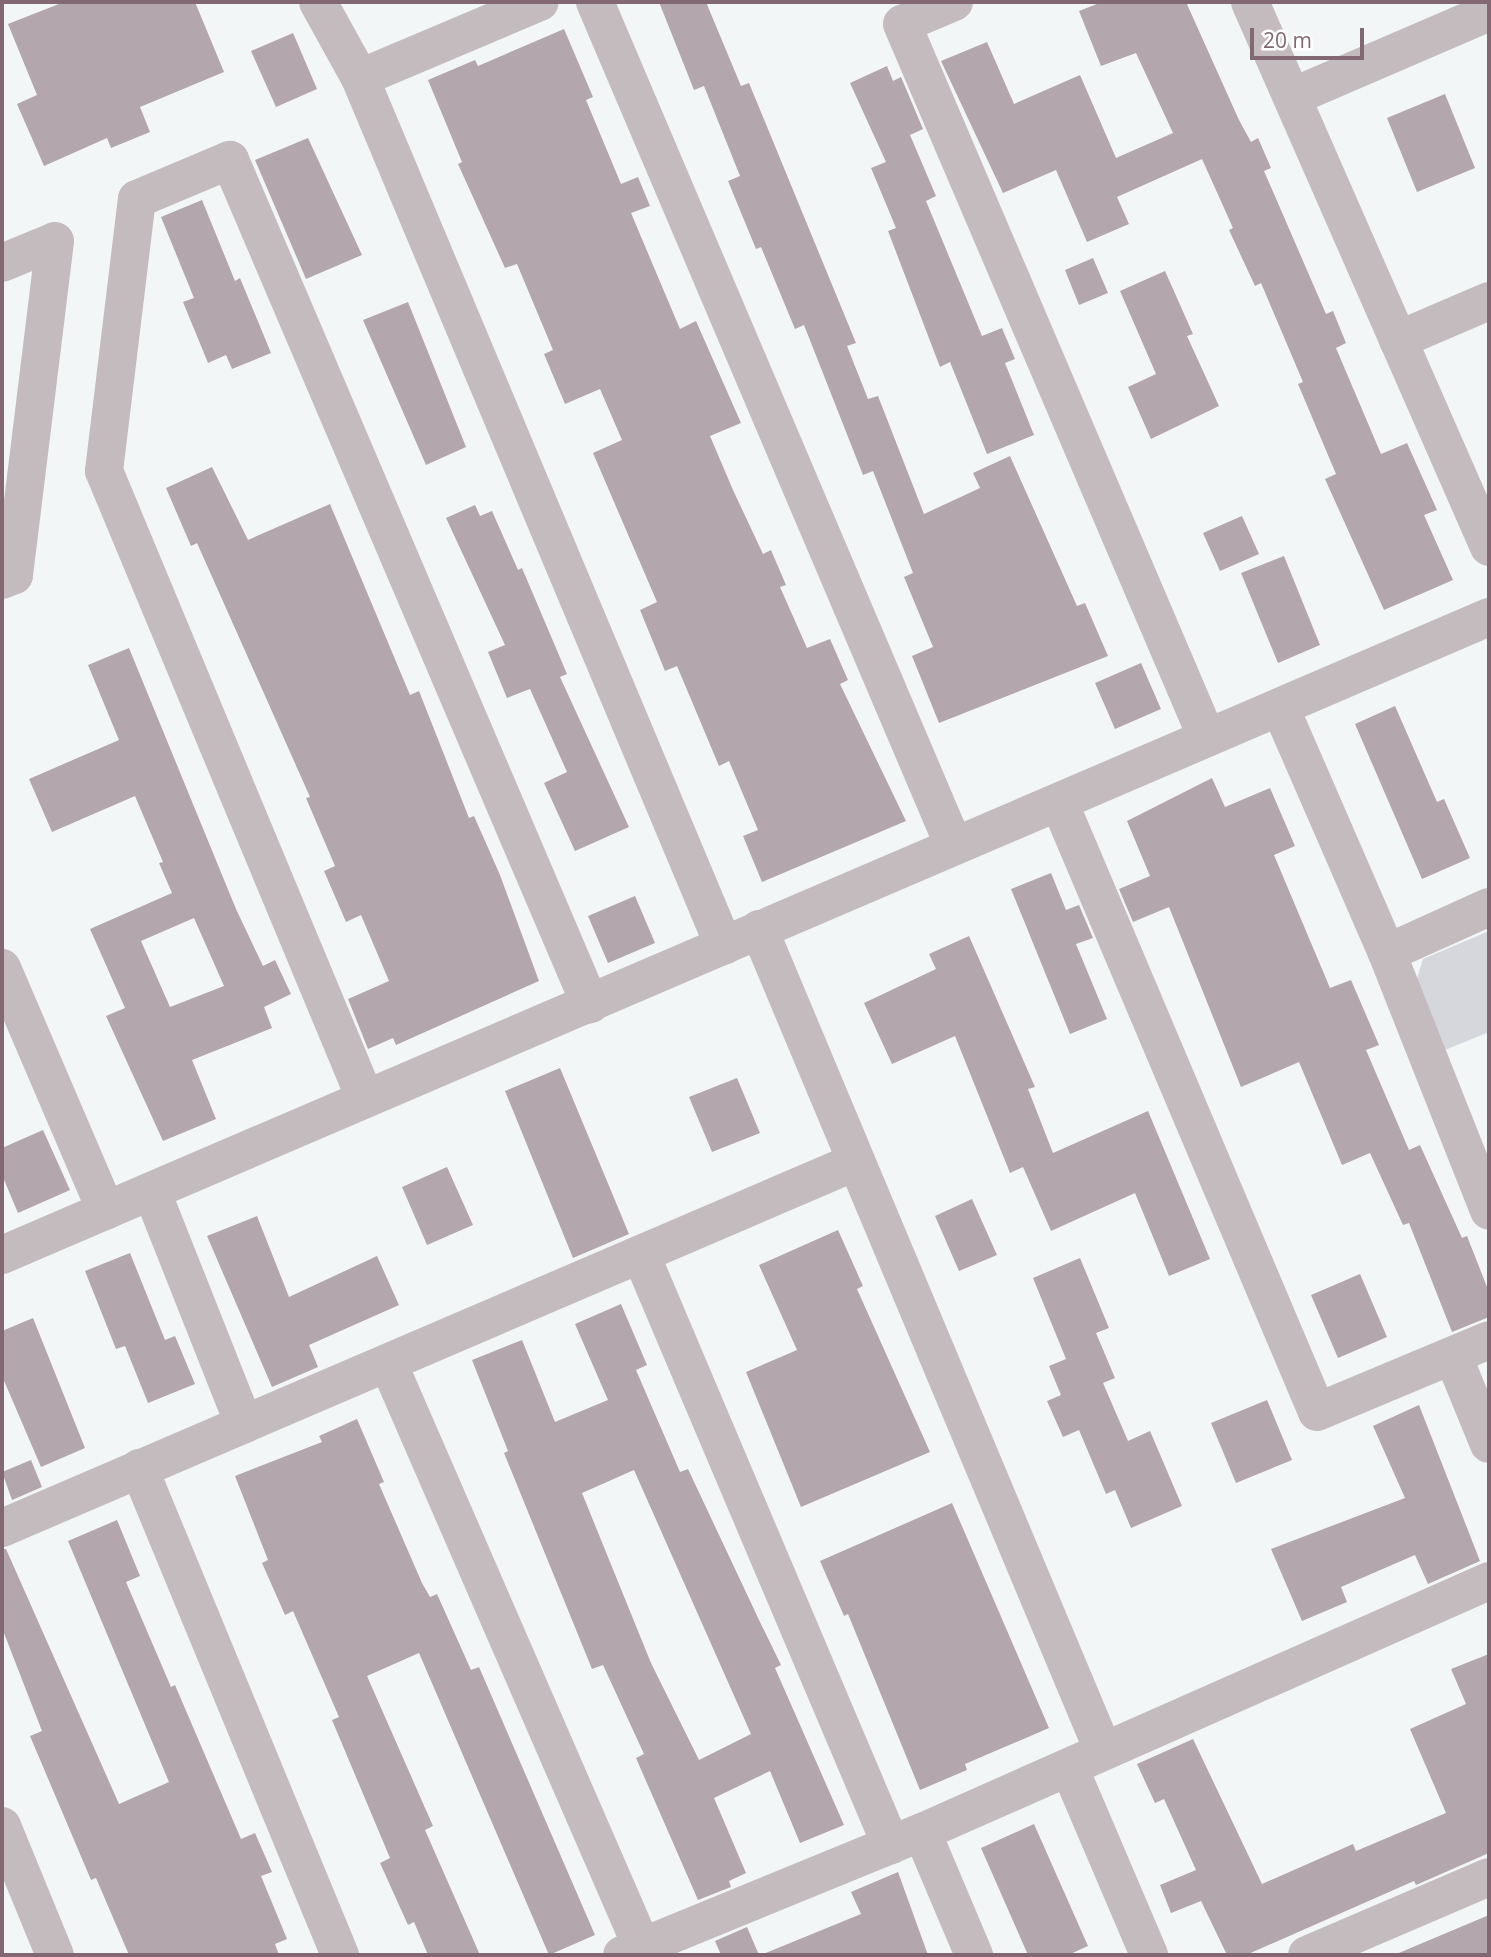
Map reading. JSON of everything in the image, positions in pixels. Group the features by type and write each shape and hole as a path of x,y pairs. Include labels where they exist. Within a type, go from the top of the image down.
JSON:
{"street":[{"path":"318,2 360,78 724,946"},
{"path":"360,78 540,2"},
{"path":"595,2 954,846"},
{"path":"954,2 902,24 1207,738"},
{"path":"1250,2 1489,547"},
{"path":"1292,97 1489,12"},
{"path":"365,1098 104,471 137,199 230,159 590,1004"},
{"path":"2,263 55,241 14,575 2,580"},
{"path":"1398,340 1489,301"},
{"path":"2,1255 1489,617"},
{"path":"1280,707 1387,953 1489,1210"},
{"path":"1059,802 1317,1412 1489,1340"},
{"path":"1387,953 1489,907"},
{"path":"759,929 1103,1749"},
{"path":"2,968 106,1211"},
{"path":"2,1528 244,1423 389,1365 855,1162"},
{"path":"152,1192 244,1423"},
{"path":"641,1255 907,1838 974,1955"},
{"path":"1452,1356 1489,1444"},
{"path":"389,1365 632,1951 907,1838 1069,1767 1103,1749 1489,1581"},
{"path":"139,1468 340,1955"},
{"path":"1069,1767 1149,1955"},
{"path":"2,1826 55,1955"},
{"path":"1307,1955 1489,1877"}],"shaded area":[{"path":"1489,931 1489,1032 1445,1050 1416,982 1423,959"}],"building":[{"path":"64,2 195,2 224,72 140,107 150,132 111,148 107,138 44,166 17,104 37,95 8,24"},
{"path":"659,2 706,2 741,86 749,83 856,343 847,346 868,399 878,396 924,514 980,488 973,473 1010,456 1077,606 1085,603 1108,656 939,723 912,656 933,647 904,577 913,573 873,471 863,475 804,325 795,329 761,247 756,249 728,181 740,176 704,86 694,90"},
{"path":"1102,2 1186,2 1239,120 1251,142 1258,138 1271,168 1264,171 1326,314 1333,311 1346,343 1336,348 1381,454 1407,443 1437,510 1424,515 1453,580 1384,610 1325,479 1336,474 1298,384 1303,382 1261,283 1255,286 1229,230 1233,228 1202,159 1117,197 1129,224 1087,242 1056,170 1003,193 941,61 987,42 1014,104 1080,75 1116,158 1173,133 1136,53 1101,66 1079,11"},
{"path":"564,29 593,97 586,100 621,184 638,177 650,206 631,213 680,329 696,321 741,423 710,436 733,490 763,554 771,550 786,585 780,587 807,648 830,639 848,680 840,684 906,821 762,882 743,836 758,830 729,761 719,766 677,666 665,671 640,610 657,602 593,453 622,440 600,389 565,404 544,354 553,350 517,264 505,268 458,164 462,162 428,80 475,60 478,66"},
{"path":"293,33 317,89 276,107 251,51"},
{"path":"887,66 893,81 901,77 923,129 910,135 936,196 926,201 982,336 1002,328 1015,359 1005,363 1034,435 987,454 950,362 940,367 888,231 896,228 871,168 886,162 850,83"},
{"path":"1445,94 1475,168 1417,192 1387,118"},
{"path":"308,138 362,255 306,279 255,160"},
{"path":"202,200 235,281 240,278 271,353 232,369 226,355 208,363 183,302 194,298 161,217"},
{"path":"1093,258 1108,293 1079,305 1065,270"},
{"path":"1165,271 1193,334 1187,336 1219,406 1151,439 1128,387 1156,374 1120,291"},
{"path":"408,302 466,447 426,465 363,320"},
{"path":"212,467 248,540 330,504 410,695 419,691 469,818 474,816 500,875 539,981 396,1045 393,1038 368,1049 348,999 389,981 361,915 346,922 324,871 335,866 306,798 310,797 197,543 191,546 166,488"},
{"path":"475,505 480,516 492,511 518,570 522,568 567,674 560,677 629,827 575,851 544,783 567,772 530,689 507,698 488,652 505,645 446,518"},
{"path":"1242,516 1259,554 1220,571 1203,533"},
{"path":"1284,556 1320,645 1278,663 1241,573"},
{"path":"129,648 236,909 263,966 275,960 291,994 264,1007 272,1028 192,1060 216,1119 163,1141 106,1016 125,1008 90,929 172,893 159,863 163,862 135,796 52,832 29,779 119,740 88,665","holes":["194,918 224,986 170,1007 141,941"]},
{"path":"1141,663 1161,709 1115,729 1095,683"},
{"path":"1395,706 1437,802 1444,799 1470,858 1422,879 1355,724"},
{"path":"1212,778 1225,807 1270,788 1295,846 1274,855 1330,988 1351,980 1379,1045 1366,1050 1409,1150 1420,1145 1462,1238 1467,1236 1489,1292 1489,1317 1452,1332 1409,1223 1403,1225 1370,1153 1342,1165 1299,1062 1241,1087 1169,907 1133,922 1119,889 1150,876 1127,821"},
{"path":"1051,873 1066,910 1079,905 1093,938 1076,944 1107,1019 1070,1034 1011,889"},
{"path":"635,896 655,943 608,963 588,916"},
{"path":"969,936 1035,1087 1028,1089 1053,1153 1148,1111 1210,1259 1169,1276 1135,1193 1051,1231 1023,1167 1010,1173 955,1036 892,1064 864,1003 936,969 929,954"},
{"path":"560,1068 629,1234 573,1258 505,1091"},
{"path":"737,1078 760,1133 712,1152 689,1097"},
{"path":"43,1130 70,1190 18,1213 2,1175 2,1148"},
{"path":"447,1167 473,1225 427,1245 402,1187"},
{"path":"972,1199 997,1255 959,1271 935,1216"},
{"path":"257,1216 289,1297 377,1256 399,1305 309,1345 318,1367 272,1387 207,1236"},
{"path":"838,1230 863,1286 857,1289 930,1452 801,1507 746,1372 797,1350 759,1265"},
{"path":"130,1253 165,1340 175,1336 195,1384 148,1403 125,1346 116,1349 85,1271"},
{"path":"1080,1258 1109,1328 1096,1333 1115,1378 1103,1383 1128,1441 1150,1431 1182,1506 1131,1528 1115,1490 1106,1494 1079,1430 1063,1437 1047,1401 1061,1395 1049,1366 1066,1359 1033,1278"},
{"path":"1360,1274 1387,1337 1338,1358 1311,1295"},
{"path":"621,1304 647,1365 636,1370 680,1472 688,1469 781,1665 775,1668 844,1825 800,1843 770,1771 714,1798 746,1873 729,1881 731,1887 698,1900 636,1758 644,1754 603,1665 592,1669 504,1453 508,1451 472,1360 522,1340 555,1422 608,1400 575,1324","holes":["634,1470 751,1734 699,1760 651,1663 582,1493"]},
{"path":"33,1318 85,1448 41,1467 2,1376 2,1331"},
{"path":"1267,1400 1292,1460 1236,1483 1211,1423"},
{"path":"1419,1405 1480,1561 1428,1584 1415,1555 1341,1587 1347,1602 1302,1621 1271,1549 1405,1498 1373,1426"},
{"path":"357,1419 384,1482 379,1484 422,1583 430,1597 437,1594 471,1670 479,1667 595,1935 549,1955 419,1653 367,1676 433,1826 425,1830 480,1955 428,1955 414,1922 408,1925 380,1863 390,1858 332,1720 339,1717 293,1611 285,1615 262,1563 268,1560 235,1476 322,1442 319,1436"},
{"path":"31,1460 42,1487 12,1500 2,1472"},
{"path":"952,1503 1049,1728 965,1764 967,1770 920,1790 848,1614 844,1616 820,1561"},
{"path":"117,1520 140,1576 126,1582 171,1687 175,1685 241,1839 255,1833 272,1872 261,1876 287,1939 275,1944 279,1955 129,1955 96,1878 91,1880 30,1736 42,1731 2,1628 2,1549 6,1549 119,1804 169,1782 68,1541"},
{"path":"1489,1654 1489,1853 1416,1885 1414,1881 1246,1955 1227,1955 1201,1901 1171,1913 1160,1885 1196,1870 1164,1799 1155,1803 1137,1764 1193,1739 1262,1884 1353,1844 1356,1851 1446,1813 1410,1729 1466,1704 1451,1669"},
{"path":"1034,1824 1088,1946 1068,1955 1028,1955 981,1848"},
{"path":"898,1872 928,1955 761,1955 861,1914 851,1892"},
{"path":"1489,1915 1489,1955 1394,1955"},
{"path":"747,1927 759,1955 721,1955 715,1941"}]}
